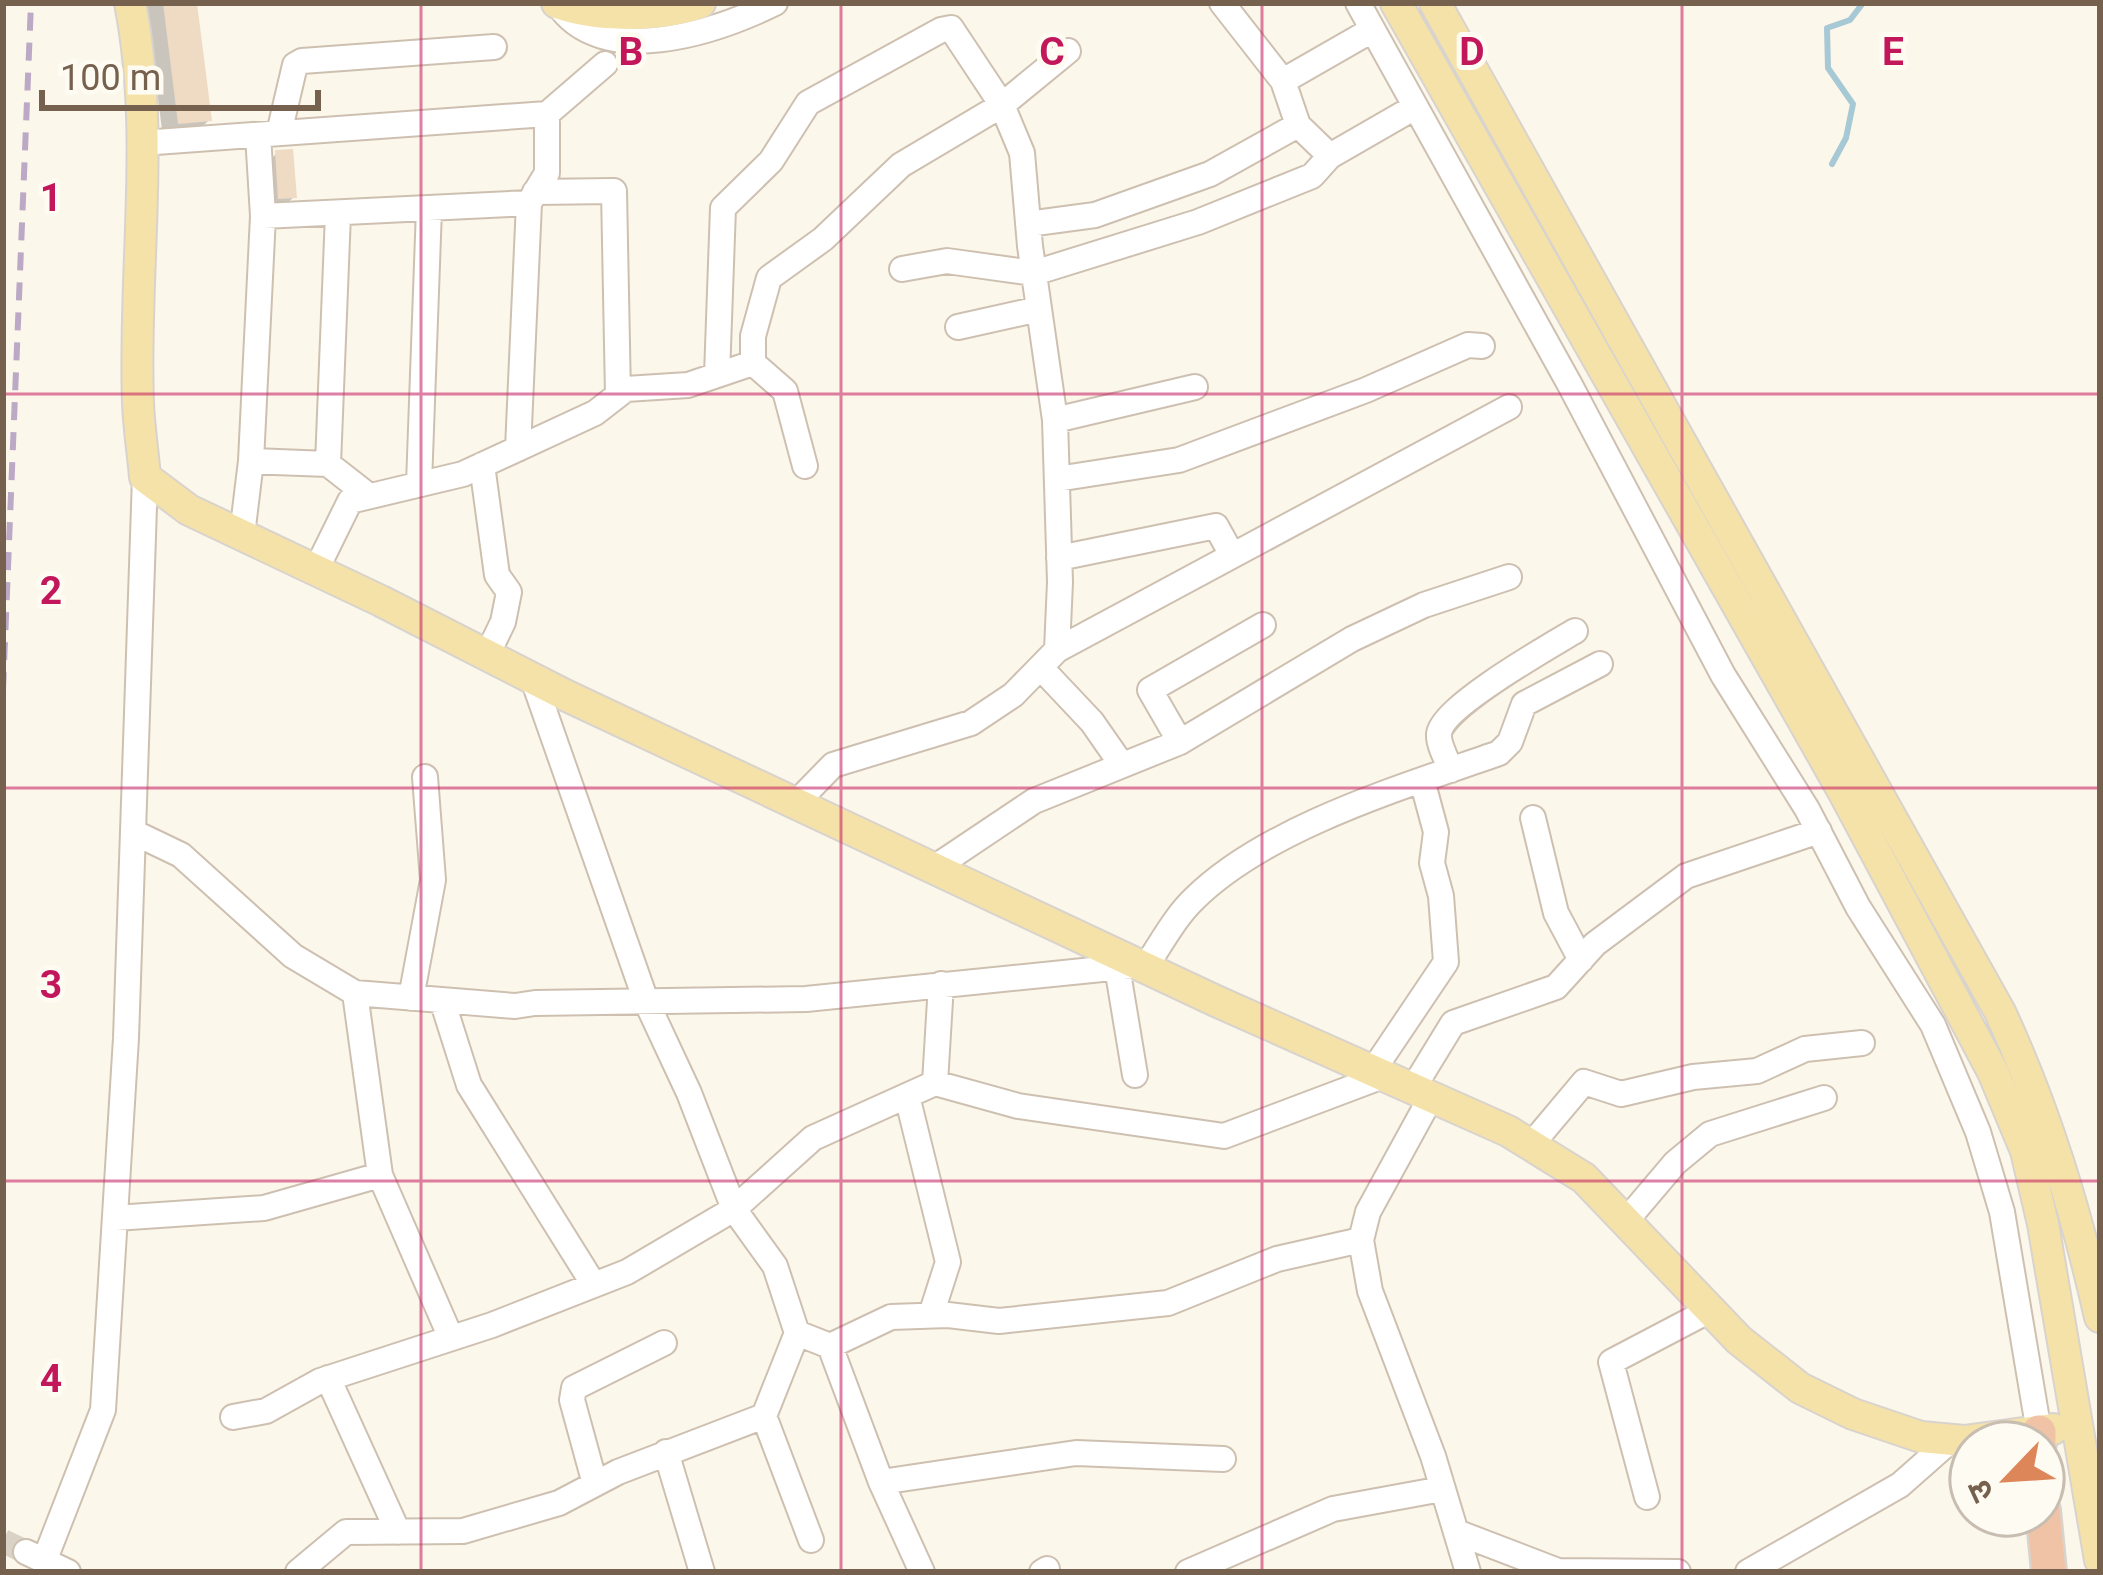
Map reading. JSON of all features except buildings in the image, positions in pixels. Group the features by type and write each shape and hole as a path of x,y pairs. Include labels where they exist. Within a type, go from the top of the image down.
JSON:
{"highway":[{"path":"2046,1539 2049,1572"}],"main road":[{"path":"130,3 140,51 138,403 145,477 190,510 533,679 1136,966 1508,1131 1584,1178 1739,1340 1801,1388 1876,1422 1921,1437 1947,1440"},
{"path":"562,5 646,13 700,3"},
{"path":"1396,3 1843,791 1993,1072 2026,1151 2043,1224 2100,1560"},
{"path":"1435,3 2000,1012 2054,1141 2100,1317"}],"street":[{"path":"562,5 566,17 586,32 637,41 682,37 745,18 775,3"},
{"path":"1222,3 1283,81 1298,125 1330,156"},
{"path":"1358,3 1577,398 1723,674 1819,831 1858,907 1926,1012 1978,1132 2002,1212 2041,1419"},
{"path":"717,375 723,208 771,161 808,103 951,28 1002,105 1022,153 1055,420 1059,558 1049,659 1122,765"},
{"path":"1283,81 1372,30"},
{"path":"242,535 268,134 293,72 302,61 494,47"},
{"path":"805,466 785,391 753,364 752,336 770,278 823,239 901,165 1002,105 1068,51"},
{"path":"142,143 548,114 605,64"},
{"path":"902,269 947,261 1034,273 1209,218 1312,176 1330,156 1415,107"},
{"path":"518,449 532,198 547,172 548,114"},
{"path":"1028,224 1095,215 1210,174 1298,125"},
{"path":"263,216 428,209 614,191 618,395"},
{"path":"419,484 428,209"},
{"path":"328,464 338,214"},
{"path":"958,327 1039,309"},
{"path":"1057,478 1179,460 1366,390 1468,345 1482,346"},
{"path":"316,570 350,501 482,465 595,413 626,388 688,385 753,364"},
{"path":"1055,420 1195,386"},
{"path":"795,804 833,765 971,723 1012,695 1049,659 1509,407"},
{"path":"250,461 328,464 369,496"},
{"path":"482,465 496,575 509,592 503,622 487,655"},
{"path":"46,1561 103,1410 133,832 145,477"},
{"path":"1059,558 1216,526 1232,555"},
{"path":"934,868 1034,801 1180,742 1352,639 1424,605 1509,577"},
{"path":"1180,742 1150,690 1263,625"},
{"path":"1451,770 1439,739 1444,724 1500,675 1575,631"},
{"path":"1135,1075 1136,966 1192,900 1247,857 1365,801 1506,748 1524,704 1600,664"},
{"path":"533,679 646,1001 689,1093 734,1209 775,1266 797,1333 764,1416 811,1540"},
{"path":"411,998 433,880 425,777"},
{"path":"232,1417 266,1411 328,1378 627,1272 734,1209 813,1138 935,1083 1018,1106 1224,1136 1378,1074 1446,962 1441,896 1432,863 1436,832 1422,780"},
{"path":"1533,818 1556,913 1581,960"},
{"path":"1468,1572 1459,1533 1370,1291 1361,1240 1368,1212 1453,1023 1556,987 1594,944 1686,876 1819,831"},
{"path":"133,832 181,855 293,956 355,993 515,1006 806,999 1136,966"},
{"path":"935,1083 941,984"},
{"path":"355,993 380,1175 451,1338"},
{"path":"442,1000 469,1085 593,1285"},
{"path":"1531,1145 1584,1082 1621,1094 1693,1077 1757,1070 1805,1049 1862,1043"},
{"path":"907,1096 948,1262 931,1316"},
{"path":"1625,1222 1675,1162 1711,1134 1824,1098"},
{"path":"115,1218 264,1208 380,1175"},
{"path":"797,1333 830,1346 891,1317 999,1321 1168,1303 1277,1259 1361,1240"},
{"path":"1648,1497 1611,1362 1710,1310"},
{"path":"595,1484 572,1400 574,1388 664,1343"},
{"path":"830,1346 881,1482 922,1572"},
{"path":"328,1378 398,1532"},
{"path":"309,1570 346,1532 463,1531 559,1502 666,1452 764,1416"},
{"path":"1748,1572 1900,1485 1947,1444"},
{"path":"666,1452 702,1572"},
{"path":"881,1482 1076,1453 1223,1459"},
{"path":"1188,1572 1333,1509 1442,1489"},
{"path":"1459,1533 1558,1571 1678,1572"}],"waterway":[{"path":"1832,164 1846,138 1853,104 1828,68 1827,28 1850,20 1863,3"}],"tunnel":[{"path":"3,1541 26,1552"}],"railway":[{"path":"3,690 31,3"}]}
